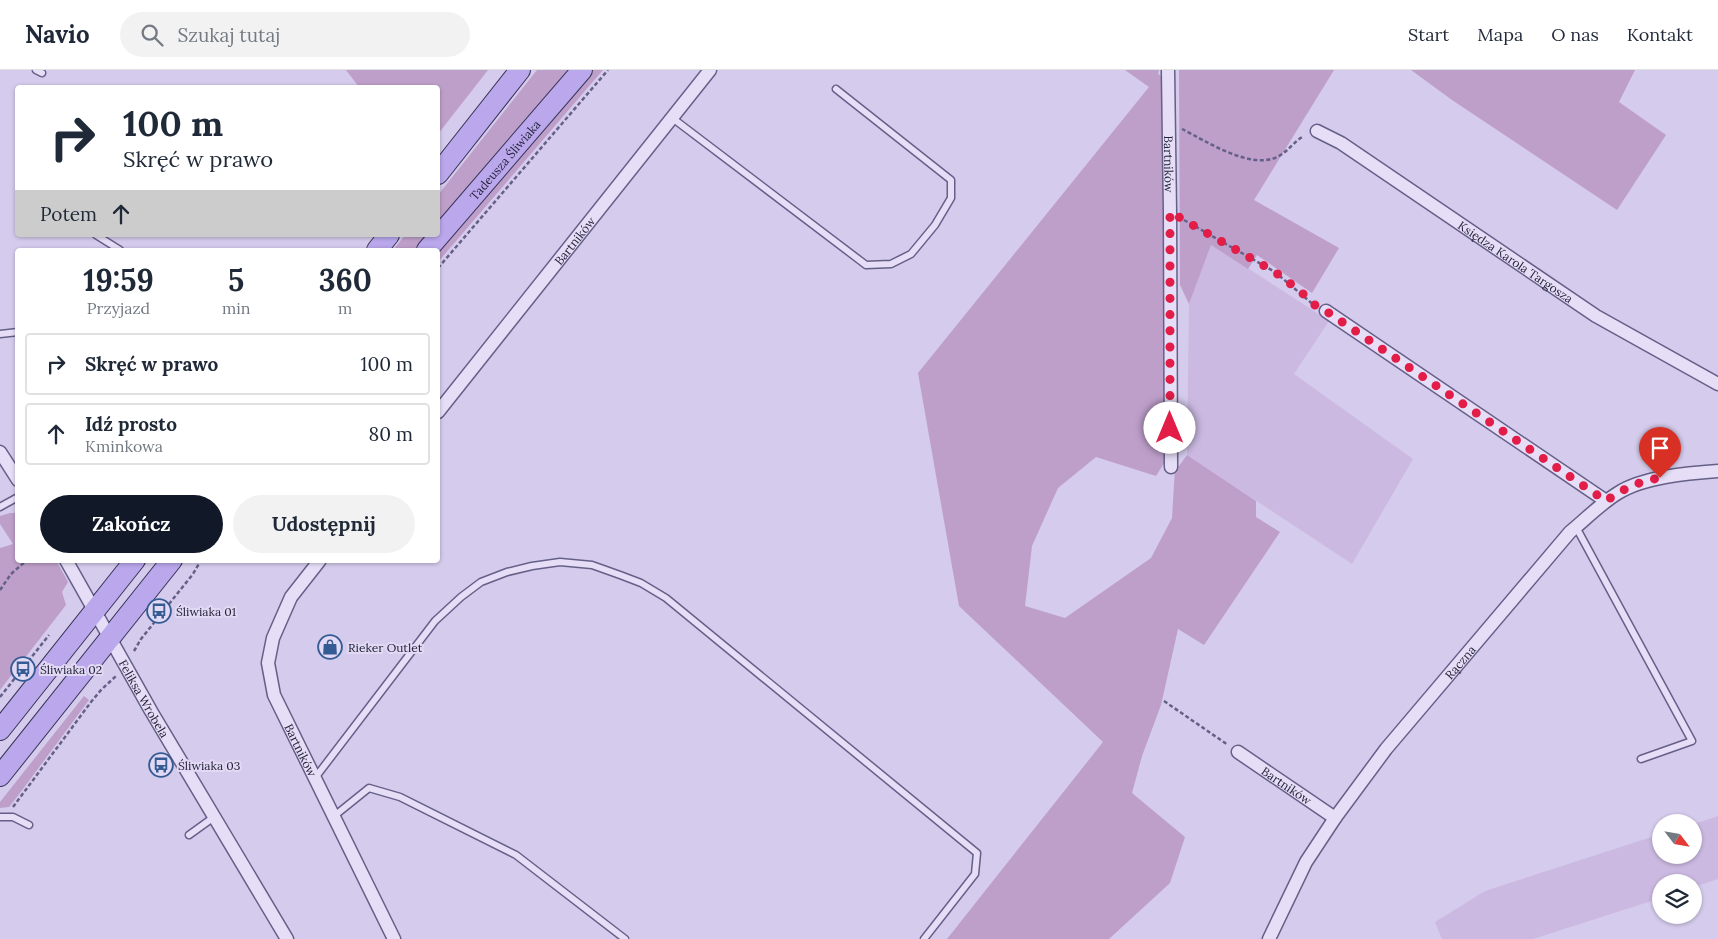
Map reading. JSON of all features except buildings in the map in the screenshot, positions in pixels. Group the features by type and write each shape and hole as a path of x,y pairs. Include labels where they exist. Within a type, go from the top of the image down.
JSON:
{"main road":[{"name":"Tadeusza Śliwiaka","path":"440,236 582,70"},
{"path":"440,171 515,72"},
{"path":"379,248 387,237"},
{"name":"Tadeusza Śliwiaka","path":"430,248 439,237"},
{"path":"0,730 133,563"},
{"path":"0,776 170,563"}],"street":[{"name":"Bartników","path":"440,409 710,70"},
{"name":"Bartników","path":"1168,70 1171,467"},
{"name":"Księdza Karola Targosza","path":"1317,131 1341,143 1596,316 1718,384"},
{"path":"1326,311 1606,501"},
{"path":"0,452 15,475"},
{"name":"Rączna","path":"1270,939 1306,862 1335,818 1386,749 1576,527 1618,492 1646,480 1718,471"},
{"name":"Feliksa Wrobela","path":"68,563 94,612 287,939"},
{"name":"Bartników","path":"318,563 291,597 273,638 268,663 274,695 394,939"},
{"name":"Bartników","path":"1238,752 1335,818"}],"lane":[{"path":"671,117 866,265 891,264 911,254 935,225 951,198 951,180 836,89"},
{"path":"99,237 117,248"},
{"path":"0,334 15,332"},
{"path":"0,507 15,499"},
{"path":"1576,527 1692,742 1641,759"},
{"path":"315,778 435,621 461,597 481,582 507,572 532,566 560,562 592,566 641,583 666,598 977,853 975,874 924,939"},
{"path":"333,817 369,788 400,797 516,855 624,939"},
{"path":"0,817 13,817 30,825"},
{"path":"189,835 214,817"}],"path":[{"path":"440,266 608,70"},
{"path":"1169,123 1240,156 1265,161 1277,157 1301,137 1317,131"},
{"path":"1170,212 1275,272 1318,308 1326,311"},
{"path":"0,590 11,574 24,563"},
{"path":"133,653 141,639 193,574 199,563"},
{"path":"0,697 49,635"},
{"path":"12,808 91,702 116,676"},
{"path":"1164,701 1238,752"}],"shaded area":[{"path":"346,70 488,70 440,131 440,85 357,85"},
{"path":"537,70 571,70 440,224 440,192"},
{"path":"593,70 603,70 440,260 440,249"},
{"path":"1125,70 1159,70 1158,74 1163,77 1166,460 1156,476 1096,457 1058,488 1032,546 1025,606 1065,618 1151,558 1172,518 1175,468 1179,466 1187,455 1256,501 1256,517 1280,532 1204,645 1178,629 1161,705 1142,756 1132,793 1185,837 1170,883 1109,939 947,939 1103,742 959,606 918,373 1149,87"},
{"path":"1179,70 1334,70 1254,200 1339,248 1312,293 1257,255 1248,269 1211,245 1189,304 1180,285"},
{"path":"1411,70 1635,70 1619,102 1666,135 1617,210 1452,100"},
{"path":"403,237 427,237 419,248 395,248"},
{"path":"1211,244 1329,321 1294,374 1413,459 1352,564 1187,455 1189,304"},
{"path":"15,513 15,563 58,563 68,582 62,592 66,605 0,690 0,548 13,544 0,524 0,516"},
{"path":"84,696 89,700 20,793 9,807 0,808 0,802"},
{"path":"1718,816 1718,879 1702,884 1702,874 1652,874 1652,901 1533,939 1442,939 1435,922 1485,891 1652,837 1652,864 1702,864 1702,821"}],"place":[{"name":"Śliwiaka 01","path":"159,611"},
{"name":"Rieker Outlet","path":"330,647"},
{"name":"Śliwiaka 02","path":"23,669"},
{"name":"Śliwiaka 03","path":"161,765"}],"route":[{"path":"1170,428 1170,212 1275,272 1318,308 1326,311 1371,341 1606,501 1632,485 1660,478"}]}
